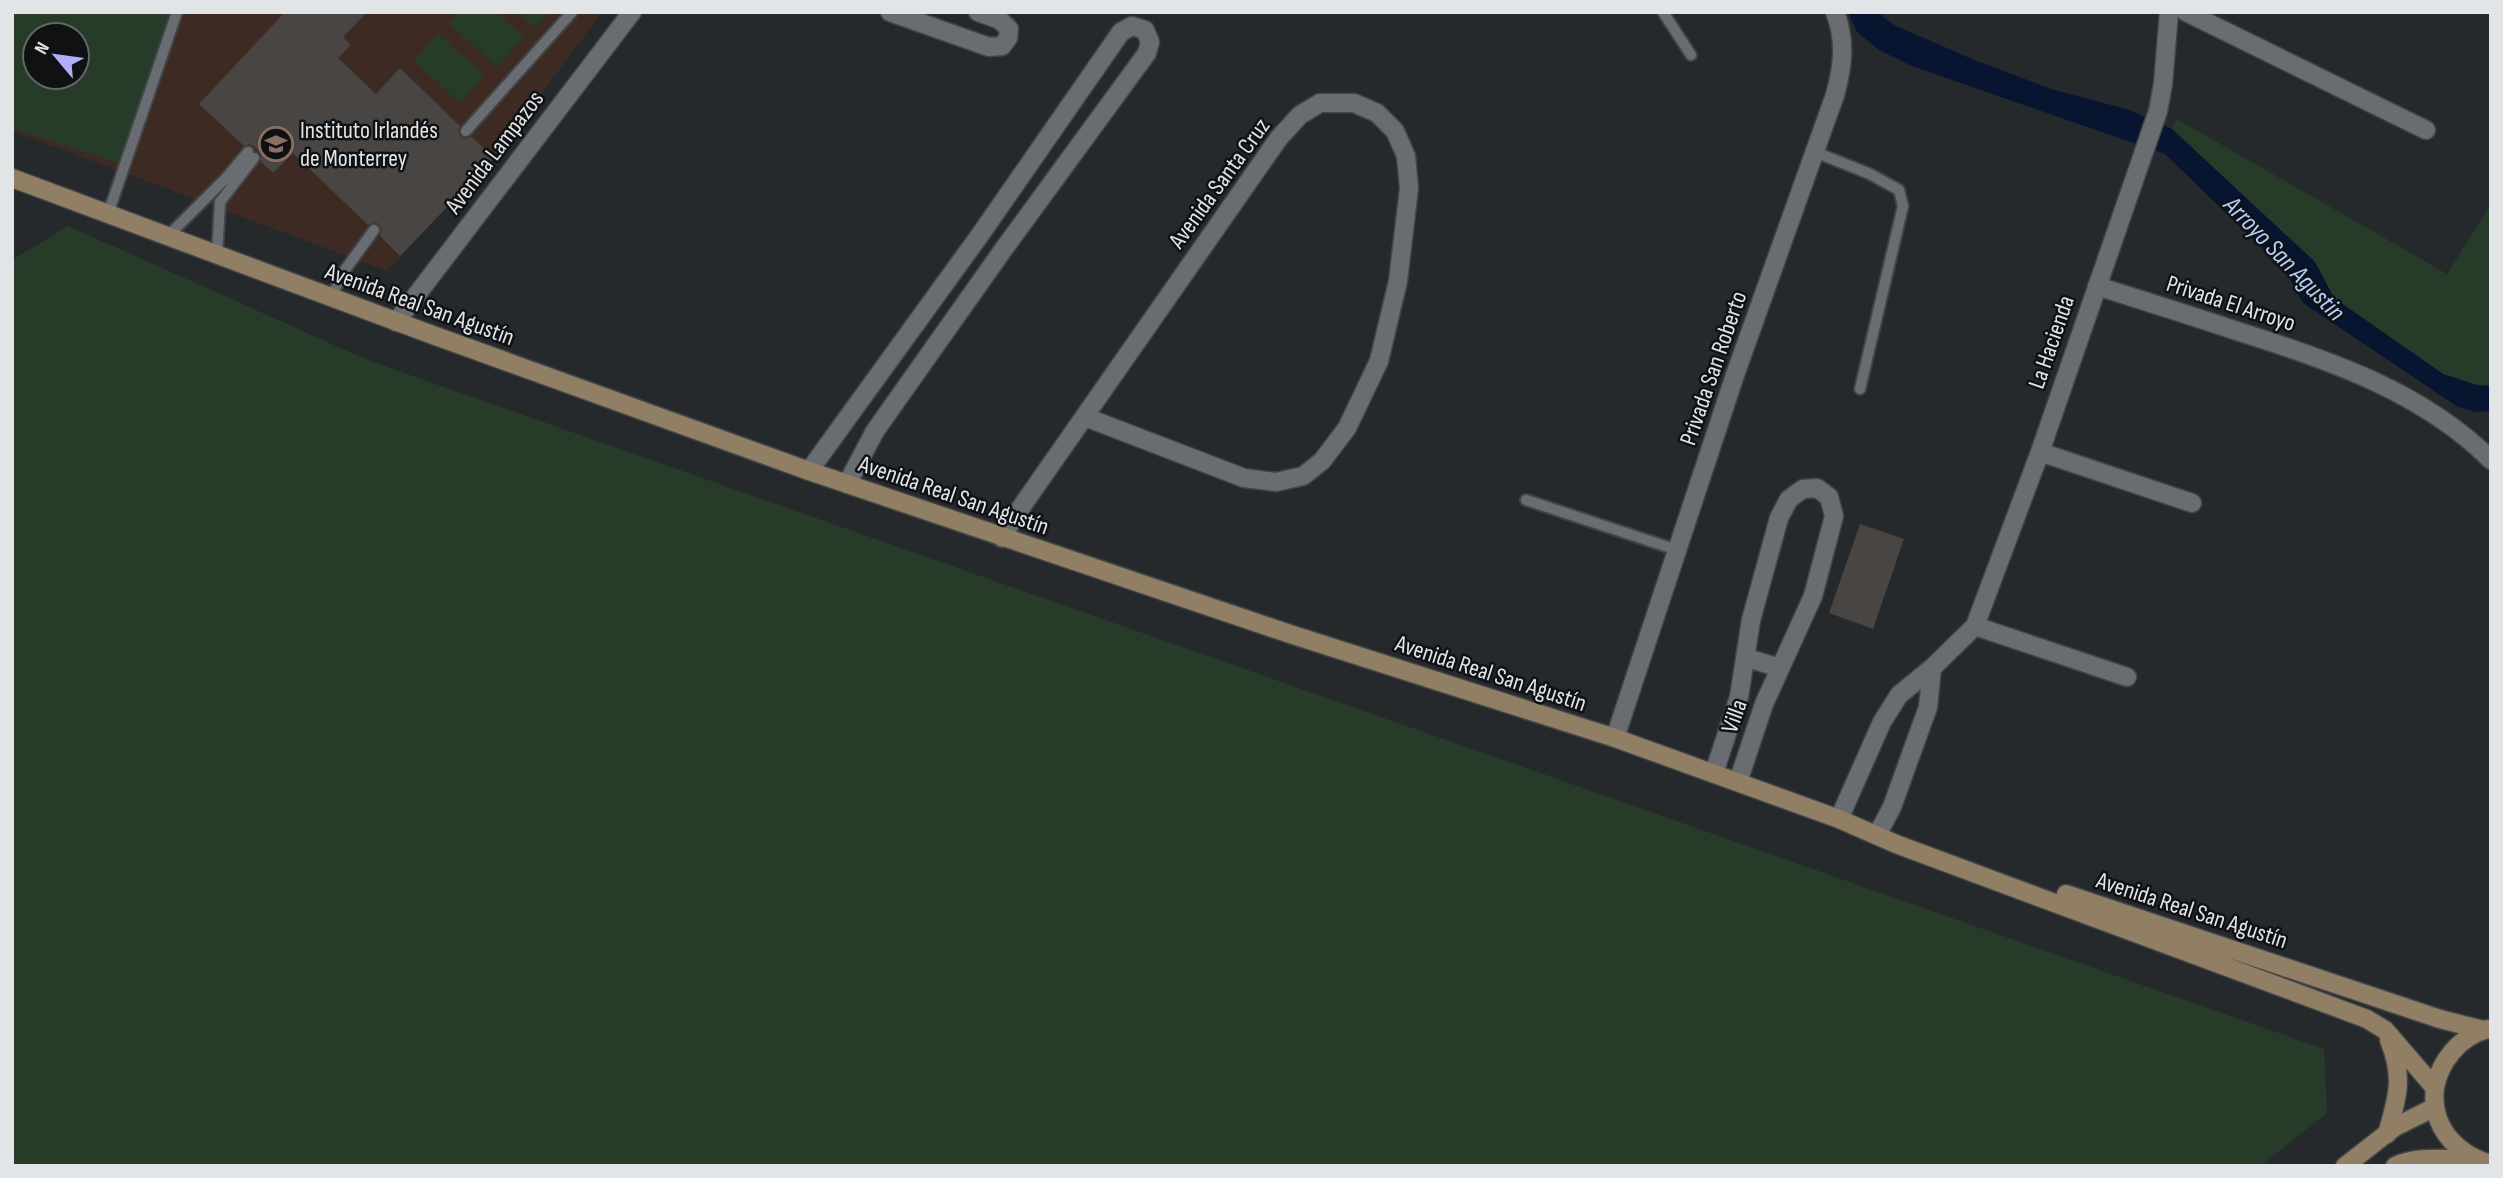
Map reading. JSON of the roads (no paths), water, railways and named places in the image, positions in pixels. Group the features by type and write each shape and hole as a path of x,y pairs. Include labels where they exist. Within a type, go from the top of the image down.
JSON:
{"main road":[{"name":"Avenida Real San Agustín","path":"12,178 396,322 809,471 1290,634 1615,738 1839,819 1896,845 2367,1019 2385,1030 2435,1088"},
{"name":"Avenida Real San Agustín","path":"1881,836 1897,839 2440,1019 2487,1030"},
{"path":"2385,1030 2400,1077 2387,1134"},
{"path":"2487,1030 2460,1043 2443,1063 2435,1088 2435,1107 2439,1123 2459,1150 2473,1159 2491,1164"},
{"path":"2345,1166 2395,1127 2435,1107"},
{"path":"2395,1166 2403,1162 2430,1163 2473,1159"}],"street":[{"path":"890,12 989,47 1002,46 1008,38 1009,29 1000,20 978,12"},
{"name":"Privada San Roberto","path":"1615,738 1740,362 1842,72 1842,35 1835,12"},
{"name":"La Hacienda","path":"1839,819 1882,722 1899,695 1932,668 1975,626 2040,452 2158,111 2169,12"},
{"path":"2186,12 2426,130"},
{"name":"Avenida Lampazos","path":"396,322 629,13"},
{"path":"809,471 981,235 1121,32 1132,26 1145,30 1150,42 1147,54 875,431 847,484"},
{"name":"Avenida Santa Cruz","path":"1002,538 1085,417 1279,138 1300,115 1320,103 1354,103 1377,113 1395,131 1406,156 1409,187 1398,281 1379,361 1347,428 1322,461 1303,475 1276,482 1244,478 1085,417"},
{"path":"981,235 1003,250"},
{"name":"Privada El Arroyo","path":"2097,286 2308,353 2358,372 2414,402 2447,424 2491,460"},
{"path":"2040,452 2192,503"},
{"name":"Villa","path":"1714,773 1730,729 1746,658 1751,620 1779,518 1789,499 1802,489 1817,488 1829,497 1834,516 1813,596 1752,736 1738,782"},
{"path":"1975,626 2127,677"},
{"path":"1746,658 1780,668"},
{"path":"1881,836 1928,707 1932,668"},
{"path":"1730,729 1752,736"}],"lane":[{"path":"108,214 177,12"},
{"path":"466,131 572,12"},
{"path":"1663,12 1691,55"},
{"path":"1815,152 1870,174 1899,190 1903,206 1860,389"},
{"path":"168,236 251,155 220,202 217,255"},
{"path":"331,298 345,270 374,230"},
{"path":"1526,500 1677,550"}],"water":[{"name":"Arroyo San Agustin","path":"1848,12 1877,12 1894,25 1972,59 2051,89 2130,110 2172,129 2315,262 2334,298 2443,374 2477,385 2491,386 2491,411 2476,412 2458,407 2303,303 2285,270 2165,154 1912,66 1879,50 1857,32"}],"place":[{"name":"Instituto Irlandés de Monterrey","path":"276,144"}]}
